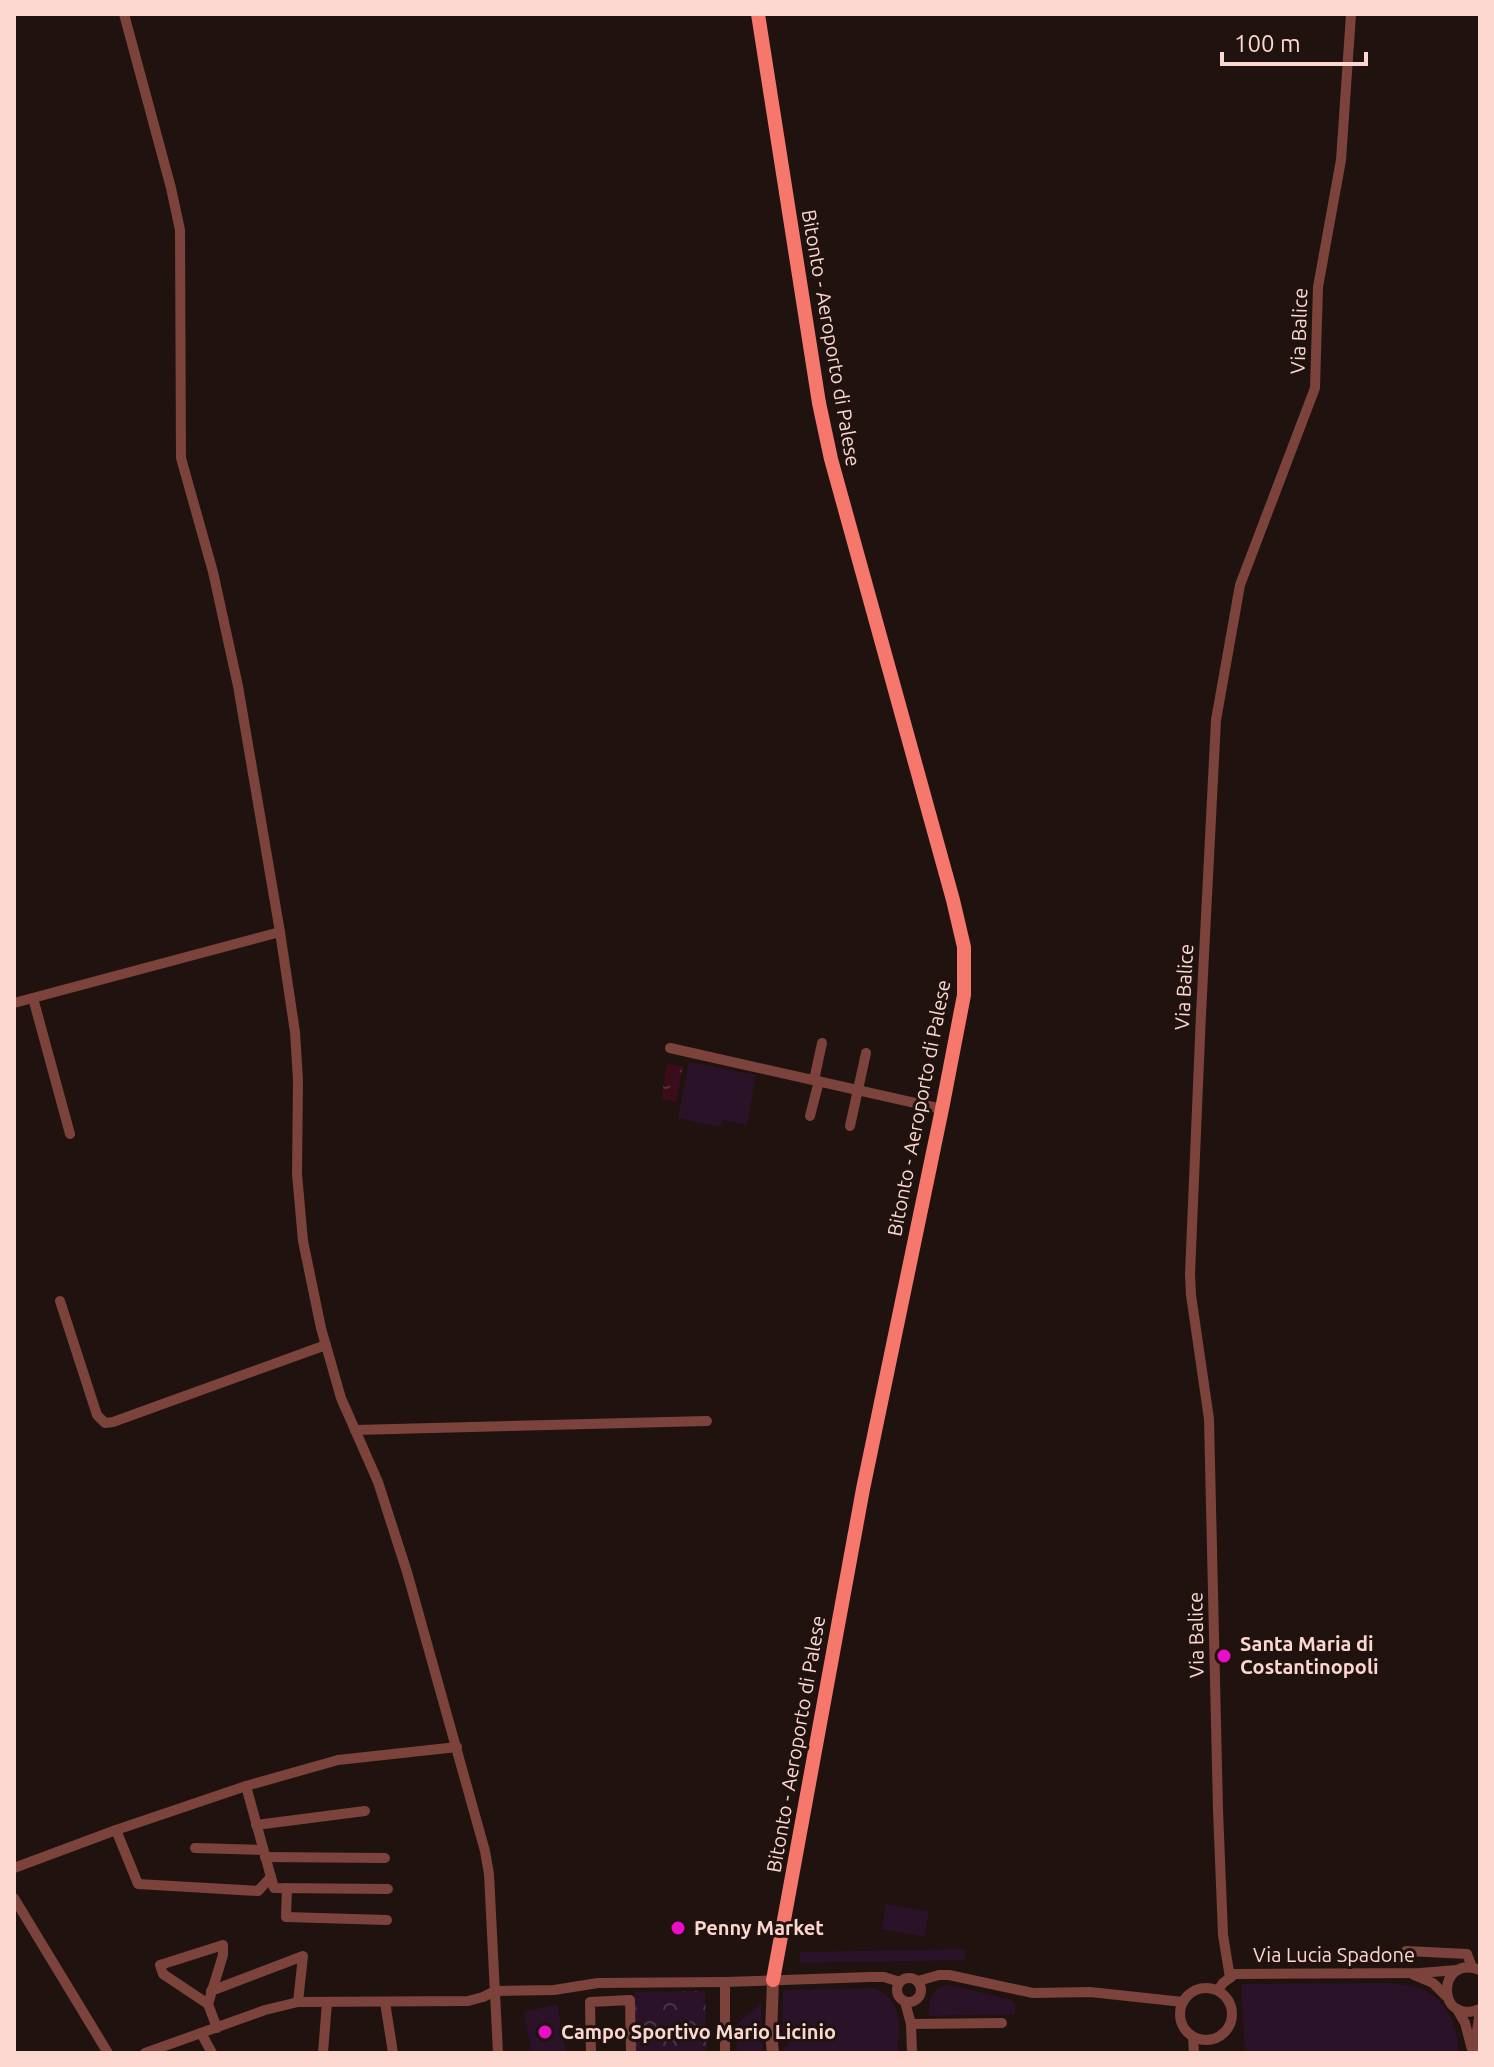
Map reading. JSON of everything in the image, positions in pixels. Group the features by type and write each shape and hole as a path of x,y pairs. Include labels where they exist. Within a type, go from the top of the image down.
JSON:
{"main road":[{"name":"Bitonto - Aeroporto di Palese","path":"758,14 801,296 831,459 964,947 964,995 863,1489 773,1980"}],"street":[{"path":"124,14 180,230 181,458 213,572 238,686 280,932 295,1032 297,1174 303,1241 341,1398 388,1512 485,1851 489,1874 498,2053"},
{"name":"Via Balice","path":"1230,1978 1223,1935 1219,1852 1209,1419 1190,1274 1216,720 1240,585 1315,388 1318,287 1341,160 1351,14"},
{"path":"14,1003 280,932"},
{"path":"33,998 70,1134"},
{"path":"810,1116 822,1043"},
{"path":"670,1048 942,1109"},
{"path":"850,1126 866,1053"},
{"path":"60,1301 97,1415 105,1423 326,1345"},
{"path":"355,1430 707,1421"},
{"path":"14,1868 246,1786 338,1760 457,1747"},
{"path":"246,1786 274,1888 388,1889"},
{"path":"256,1825 365,1811"},
{"path":"116,1830 138,1884 258,1891 271,1877"},
{"path":"195,1848 385,1858"},
{"path":"287,1888 286,1917 387,1920"},
{"path":"14,1898 108,2053"},
{"path":"208,2004 163,1974 160,1965 223,1945 223,1955 208,2004 217,2028"},
{"path":"1406,1951 1467,1954 1478,1969"},
{"path":"211,1991 303,1956 298,2002"},
{"name":"Via Lucia Spadone","path":"1218,1990 1235,1974 1408,1973 1464,1967 1478,1969"},
{"path":"1447,1997 1447,1982 1457,1970"},
{"path":"1408,1973 1433,1983 1457,2009 1465,2023 1474,2053"},
{"path":"912,1994 939,1975 957,1976 1020,1991 1090,1992 1183,2002"},
{"path":"870,1977 912,1994"},
{"path":"145,2053 265,2010 298,2002 468,2001 495,1991 554,1990 598,1983 870,1977 900,1982 912,1994"},
{"path":"900,1982 907,1978 912,1994 912,2053"},
{"path":"773,1980 773,2053"},
{"path":"725,1982 725,2053"},
{"path":"1204,1988 1215,1990 1225,1997 1231,2007 1227,2029 1214,2038 1201,2040 1193,2037 1180,2021 1183,2002 1193,1991 1204,1988"},
{"path":"591,2053 590,2002 630,2000 631,2053"},
{"path":"323,2053 327,2002"},
{"path":"385,2002 393,2053"},
{"path":"1457,2009 1466,2012 1480,2010 1474,2053"},
{"path":"911,2024 1002,2023"},
{"path":"201,2033 212,2053"},
{"path":"1193,2037 1194,2053"},
{"path":"1214,2038 1215,2053"}],"green space":[{"path":"689,1062 756,1075 747,1125 722,1120 720,1127 678,1118"},
{"path":"886,1904 929,1912 924,1937 882,1929"},
{"path":"965,1949 965,1960 800,1963 800,1952"},
{"path":"1390,1983 1422,1989 1445,2007 1454,2024 1458,2053 1245,2053 1241,1984"},
{"path":"943,1986 955,1986 1011,2000 1015,2003 1015,2014 929,2016 931,1998"},
{"path":"875,1988 891,2001 898,2016 898,2053 783,2053 783,2048 788,2046 787,2040 782,2038 783,1990"},
{"path":"705,1991 707,2053 636,2053 635,1992"},
{"path":"761,2003 763,2053 737,2053 736,2025"},
{"name":"Campo Sportivo Mario Licinio","path":"557,2004 566,2053 532,2053 524,2012"}],"water":[{"path":"667,1064 683,1066 676,1102 661,1099"}],"place":[{"name":"Santa Maria di Costantinopoli","path":"1224,1656"},
{"name":"Penny Market","path":"678,1928"},
{"name":"Campo Sportivo Mario Licinio","path":"545,2032"}]}
